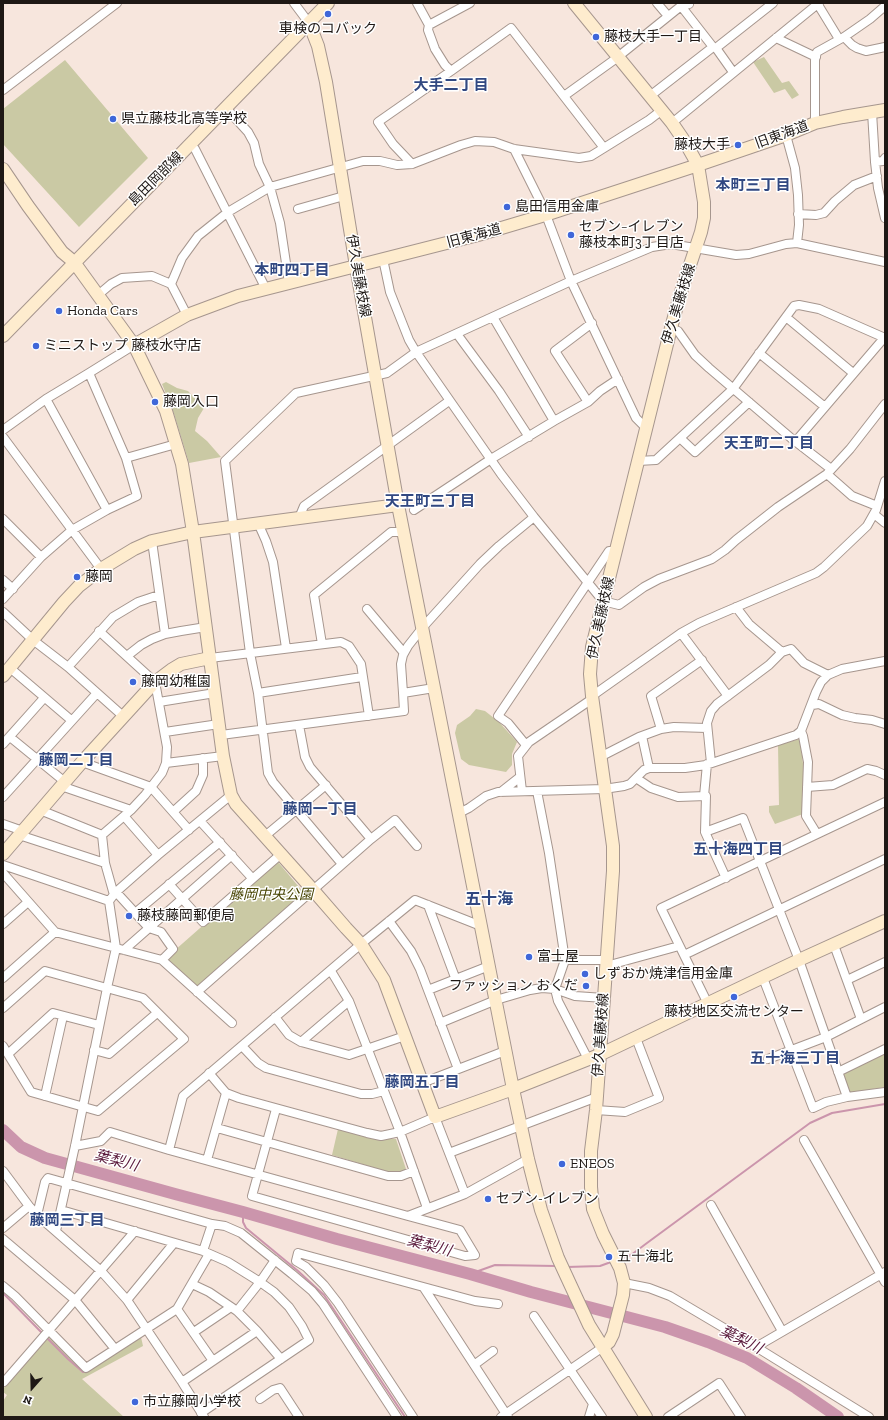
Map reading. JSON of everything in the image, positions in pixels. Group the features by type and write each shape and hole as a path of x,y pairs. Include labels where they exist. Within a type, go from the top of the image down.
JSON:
{"main road":[{"path":"309,23 328,3"},
{"name":"伊久美藤枝線","path":"574,3 662,110 685,142 698,165 704,202 701,232 697,248 680,295 671,328 592,646 590,674 592,697 613,846 613,871 604,998 594,1057 597,1097 591,1152 592,1201 593,1209 603,1234 620,1268 624,1283 623,1296 613,1334 609,1342 603,1347"},
{"name":"島田岡部線","path":"3,336 309,23"},
{"name":"伊久美藤枝線","path":"309,23 318,46 398,504 520,1126 541,1210 558,1258 589,1325 646,1417"},
{"name":"旧東海道","path":"134,345 187,315 238,296 478,235 545,215 698,165 786,135 815,123 885,110"},
{"path":"3,169 62,252 74,262 134,345 166,411 182,464 193,532 223,756 231,795 236,804 361,944 384,980 435,1117 513,1090 594,1057 885,921"},
{"path":"6,672 79,586 100,569 134,549 152,541 193,532 398,504"},
{"path":"3,854 82,762 155,682 170,670 181,664 210,658"}],"street":[{"path":"3,90 116,3"},
{"path":"294,3 309,23"},
{"path":"417,3 429,25 428,30 435,49 445,65 451,71"},
{"path":"429,25 470,3"},
{"path":"657,3 668,16"},
{"path":"650,96 773,3"},
{"path":"672,123 818,3 842,38 852,45 866,51 885,47"},
{"path":"564,96 618,57 668,16 685,5 714,48 733,72"},
{"path":"815,123 817,52 842,38 870,19 885,6"},
{"path":"412,164 393,144 378,122 512,28 604,148"},
{"path":"776,38 816,57"},
{"path":"226,108 248,132 254,143 259,164 270,187 280,223 289,283"},
{"path":"171,284 182,258 198,236 228,212 270,187 363,161 380,161 398,165 412,164 460,145 475,141 494,142 514,149 579,158 591,156 649,120 662,110"},
{"path":"872,112 875,162 885,218"},
{"path":"786,135 795,168 798,195 797,243"},
{"path":"190,144 195,149 266,289"},
{"path":"514,149 543,207 571,281 636,418 646,428"},
{"path":"875,162 883,161 885,158"},
{"path":"798,214 816,215 824,213 835,201 854,185 877,176"},
{"path":"298,209 344,196"},
{"path":"342,864 272,782 268,773 258,693 250,653 224,461 296,393 386,373 416,352 571,281 652,246 671,244 736,254 749,254 786,244 797,243 885,262"},
{"path":"383,260 390,292 409,340 416,352 491,460 534,517 603,601 619,605 644,587 660,579 712,559 725,550 778,507 829,471 846,454 885,404"},
{"path":"98,295 111,284 122,278 152,276 171,284 187,315"},
{"path":"638,461 656,460 733,389 794,306 799,305 819,309 884,338 795,442"},
{"path":"493,317 554,421"},
{"path":"786,317 853,373"},
{"path":"588,402 555,351 592,324"},
{"path":"671,328 678,331 695,354 733,389 829,471 852,496 875,510 885,521"},
{"path":"457,334 529,437"},
{"path":"3,430 46,398 90,373 134,345"},
{"path":"759,353 825,407"},
{"path":"3,599 41,556 72,530 107,510 137,496 126,458 90,373"},
{"path":"414,510 491,460 588,402 600,391 618,379"},
{"path":"46,398 107,510"},
{"path":"299,518 304,506 449,401"},
{"path":"680,438 695,452 749,402"},
{"path":"3,437 100,569"},
{"path":"126,458 176,444"},
{"path":"522,791 518,756 529,742 681,633 699,623 816,573 867,526 875,510 885,481"},
{"path":"165,732 262,730 404,711 401,664 404,654 423,627 480,564 534,517"},
{"path":"3,519 41,556"},
{"path":"258,523 273,562 286,648"},
{"path":"322,644 314,595 391,532 404,532"},
{"path":"152,541 165,634"},
{"path":"526,745 508,723 498,716 609,551 616,551"},
{"path":"3,580 12,589"},
{"path":"68,667 113,617 126,608 149,597 159,595"},
{"path":"736,607 749,624 782,652"},
{"path":"367,609 404,654"},
{"path":"3,612 33,640 68,667 124,717"},
{"path":"127,656 141,645 165,634 206,627"},
{"path":"99,631 155,682 167,747 166,763 162,773 131,810 102,835"},
{"path":"681,633 728,696"},
{"path":"210,658 341,642 349,646 360,664 369,716"},
{"path":"726,878 705,832 706,796 704,796 709,764 707,723 711,711 769,665 782,652 791,649 804,663 828,675"},
{"path":"661,729 651,696 702,660"},
{"path":"458,813 469,808 486,796 501,792 624,786 630,784 644,770 649,768 685,768 709,764 796,735 801,731 821,682 828,675 842,669 885,661"},
{"path":"6,672 44,698 71,720"},
{"path":"258,693 362,677"},
{"path":"403,693 434,688"},
{"path":"3,797 97,693"},
{"path":"159,702 215,694"},
{"path":"3,744 44,698"},
{"path":"812,704 819,704 842,715 872,720 885,724"},
{"path":"299,725 305,757 310,767 371,839"},
{"path":"600,757 642,736 661,729 674,727 707,728"},
{"path":"801,731 808,762 806,816 816,834"},
{"path":"642,736 646,748 646,758 649,768"},
{"path":"10,737 63,784 131,810"},
{"path":"166,763 223,756"},
{"path":"173,812 196,791 202,775 203,758"},
{"path":"82,762 151,787 189,830"},
{"path":"807,787 833,785 867,769 876,771 885,776"},
{"path":"501,792 520,777"},
{"path":"636,778 651,788 678,797 704,796"},
{"path":"265,836 326,785"},
{"path":"537,791 549,853 565,960 555,990 563,1013 594,1057"},
{"path":"113,896 158,855 231,795"},
{"path":"708,1004 661,908 885,802"},
{"path":"40,810 102,835"},
{"path":"124,816 158,855"},
{"path":"705,832 743,818 799,960 847,1097"},
{"path":"197,992 342,864 395,820 417,846"},
{"path":"200,821 252,878"},
{"path":"3,824 21,833 105,863"},
{"path":"56,1231 107,988 120,949 113,896 105,863 102,835"},
{"path":"135,913 220,842"},
{"path":"169,884 203,922 252,878 282,854"},
{"path":"120,949 149,928 232,856"},
{"path":"684,955 885,859"},
{"path":"3,865 113,896 135,913 149,928 160,932 173,949 162,960"},
{"path":"3,873 55,932 162,960 232,1024"},
{"path":"169,1150 183,1096 414,900 481,926"},
{"path":"3,924 28,902"},
{"path":"428,905 456,980"},
{"path":"389,921 411,951 420,969 458,1069"},
{"path":"3,978 55,932"},
{"path":"834,945 861,1019"},
{"path":"565,960 606,963 680,946"},
{"path":"847,980 885,962"},
{"path":"428,990 489,966"},
{"path":"331,970 349,1001 400,1132 427,1208"},
{"path":"3,1008 45,971 142,998 184,1039 98,1111 31,1092 3,1046"},
{"path":"763,978 813,1108 826,1102 847,1097 885,1092"},
{"path":"440,1023 496,1000 542,988 555,990 574,996 604,998"},
{"path":"301,1042 349,1001"},
{"path":"768,1059 826,1038 885,1007"},
{"path":"8,1054 53,1013 99,1025"},
{"path":"94,1050 109,1054 157,1013"},
{"path":"45,1096 63,1016"},
{"path":"275,1017 289,1035 301,1042 349,1055 405,1036"},
{"path":"596,1110 625,1112 659,1098 636,1038"},
{"path":"242,1046 258,1063 266,1068 360,1094 372,1094 384,1091"},
{"path":"838,1072 885,1049"},
{"path":"422,1083 505,1051"},
{"path":"209,1073 226,1093 276,1109 367,1134 382,1136 400,1132 435,1117 465,1194"},
{"path":"207,1160 226,1093"},
{"path":"449,1153 597,1097"},
{"path":"75,1146 101,1141 110,1132 169,1150 258,1174 460,1230 475,1255 465,1256 252,1196 258,1174 267,1142 276,1109"},
{"path":"216,1128 388,1176 401,1176 414,1171"},
{"path":"756,1347 782,1331 884,1276 804,1140"},
{"path":"408,1216 465,1194 528,1158"},
{"path":"3,1171 37,1215 101,1271 126,1300 147,1329 202,1415 309,1340 302,1326 289,1307 274,1292 228,1262 206,1252 174,1242 61,1210"},
{"path":"37,1215 45,1182 48,1178 212,1224 225,1226 237,1231 312,1291 323,1304 396,1417"},
{"path":"711,1205 782,1331"},
{"path":"3,1228 29,1206"},
{"path":"3,1286 86,1368 178,1309 192,1284 206,1252 212,1224"},
{"path":"4,1382 135,1231"},
{"path":"3,1239 74,1300 116,1349"},
{"path":"126,1300 174,1242"},
{"path":"413,1417 338,1303 306,1267 296,1261 298,1253 424,1288 475,1301 498,1304"},
{"path":"194,1332 234,1309 260,1282 275,1260"},
{"path":"624,1283 649,1288 670,1296 869,1417"},
{"path":"192,1284 209,1292 234,1309 257,1331 280,1360"},
{"path":"424,1288 505,1416 603,1347"},
{"path":"178,1309 213,1361"},
{"path":"534,1316 602,1417"},
{"path":"182,1382 257,1331"},
{"path":"474,1365 493,1351"},
{"path":"668,1417 719,1383 741,1417"},
{"path":"260,1399 273,1390 280,1388 299,1417"},
{"path":"589,1417 593,1404"}],"green space":[{"path":"764,57 782,83 789,81 799,95 792,99 785,89 774,93 753,62"},
{"path":"65,60 148,158 79,227 3,144 3,109"},
{"path":"166,382 177,388 188,391 204,408 198,418 195,431 207,441 221,457 189,463 174,414 162,384"},
{"path":"476,709 485,711 499,722 517,742 512,754 512,765 506,772 469,765 461,759 455,733 457,725 470,716"},
{"path":"800,739 804,772 803,814 775,824 769,812 769,806 779,805 778,745"},
{"name":"藤岡中央公園","path":"275,862 278,862 304,893 199,986 194,986 167,962 166,958"},
{"path":"885,1053 885,1087 849,1093 843,1073"},
{"path":"338,1129 368,1137 396,1139 407,1172 388,1172 332,1155"},
{"path":"50,1335 86,1368 141,1337 143,1346 82,1379 124,1417 3,1417 3,1401 7,1395 3,1392 3,1390 6,1384"}],"waterway":[{"path":"619,1259 631,1255 810,1123 832,1113 885,1104"},
{"name":"葉梨川","path":"3,1130 21,1147 45,1158 531,1292 665,1327 747,1358 796,1388 838,1417"},
{"path":"243,1212 243,1222 246,1228 298,1271 324,1295 405,1417"},
{"path":"567,1267 600,1266 611,1262"},
{"path":"470,1274 495,1265 556,1266"},
{"path":"3,1293 43,1334"},
{"path":"46,1337 83,1372"}],"place":[{"name":"車検のコバック","path":"328,14"},
{"name":"藤枝大手一丁目","path":"596,37"},
{"name":"県立藤枝北高等学校","path":"113,119"},
{"name":"藤枝大手","path":"738,145"},
{"name":"島田信用金庫","path":"507,207"},
{"name":"セブン−イレブン 藤枝本町3丁目店","path":"571,235"},
{"name":"Honda Cars","path":"59,311"},
{"name":"ミニストップ 藤枝水守店","path":"36,346"},
{"name":"藤岡入口","path":"155,402"},
{"name":"藤岡","path":"77,577"},
{"name":"藤岡幼稚園","path":"133,682"},
{"name":"藤枝藤岡郵便局","path":"129,916"},
{"name":"富士屋","path":"529,957"},
{"name":"しずおか焼津信用金庫","path":"585,974"},
{"name":"ファッション おくだ","path":"586,986"},
{"name":"藤枝地区交流センター","path":"734,997"},
{"name":"ENEOS","path":"562,1164"},
{"name":"セブン-イレブン","path":"488,1199"},
{"name":"五十海北","path":"609,1257"},
{"name":"市立藤岡小学校","path":"135,1402"}],"district":[{"name":"大手二丁目","path":"451,86"},
{"name":"本町三丁目","path":"753,186"},
{"name":"本町四丁目","path":"292,271"},
{"name":"天王町二丁目","path":"769,444"},
{"name":"天王町三丁目","path":"430,502"},
{"name":"藤岡二丁目","path":"76,761"},
{"name":"藤岡一丁目","path":"320,810"},
{"name":"五十海四丁目","path":"738,850"},
{"name":"五十海","path":"489,899"},
{"name":"五十海三丁目","path":"795,1059"},
{"name":"藤岡五丁目","path":"422,1083"},
{"name":"藤岡三丁目","path":"67,1221"}]}
